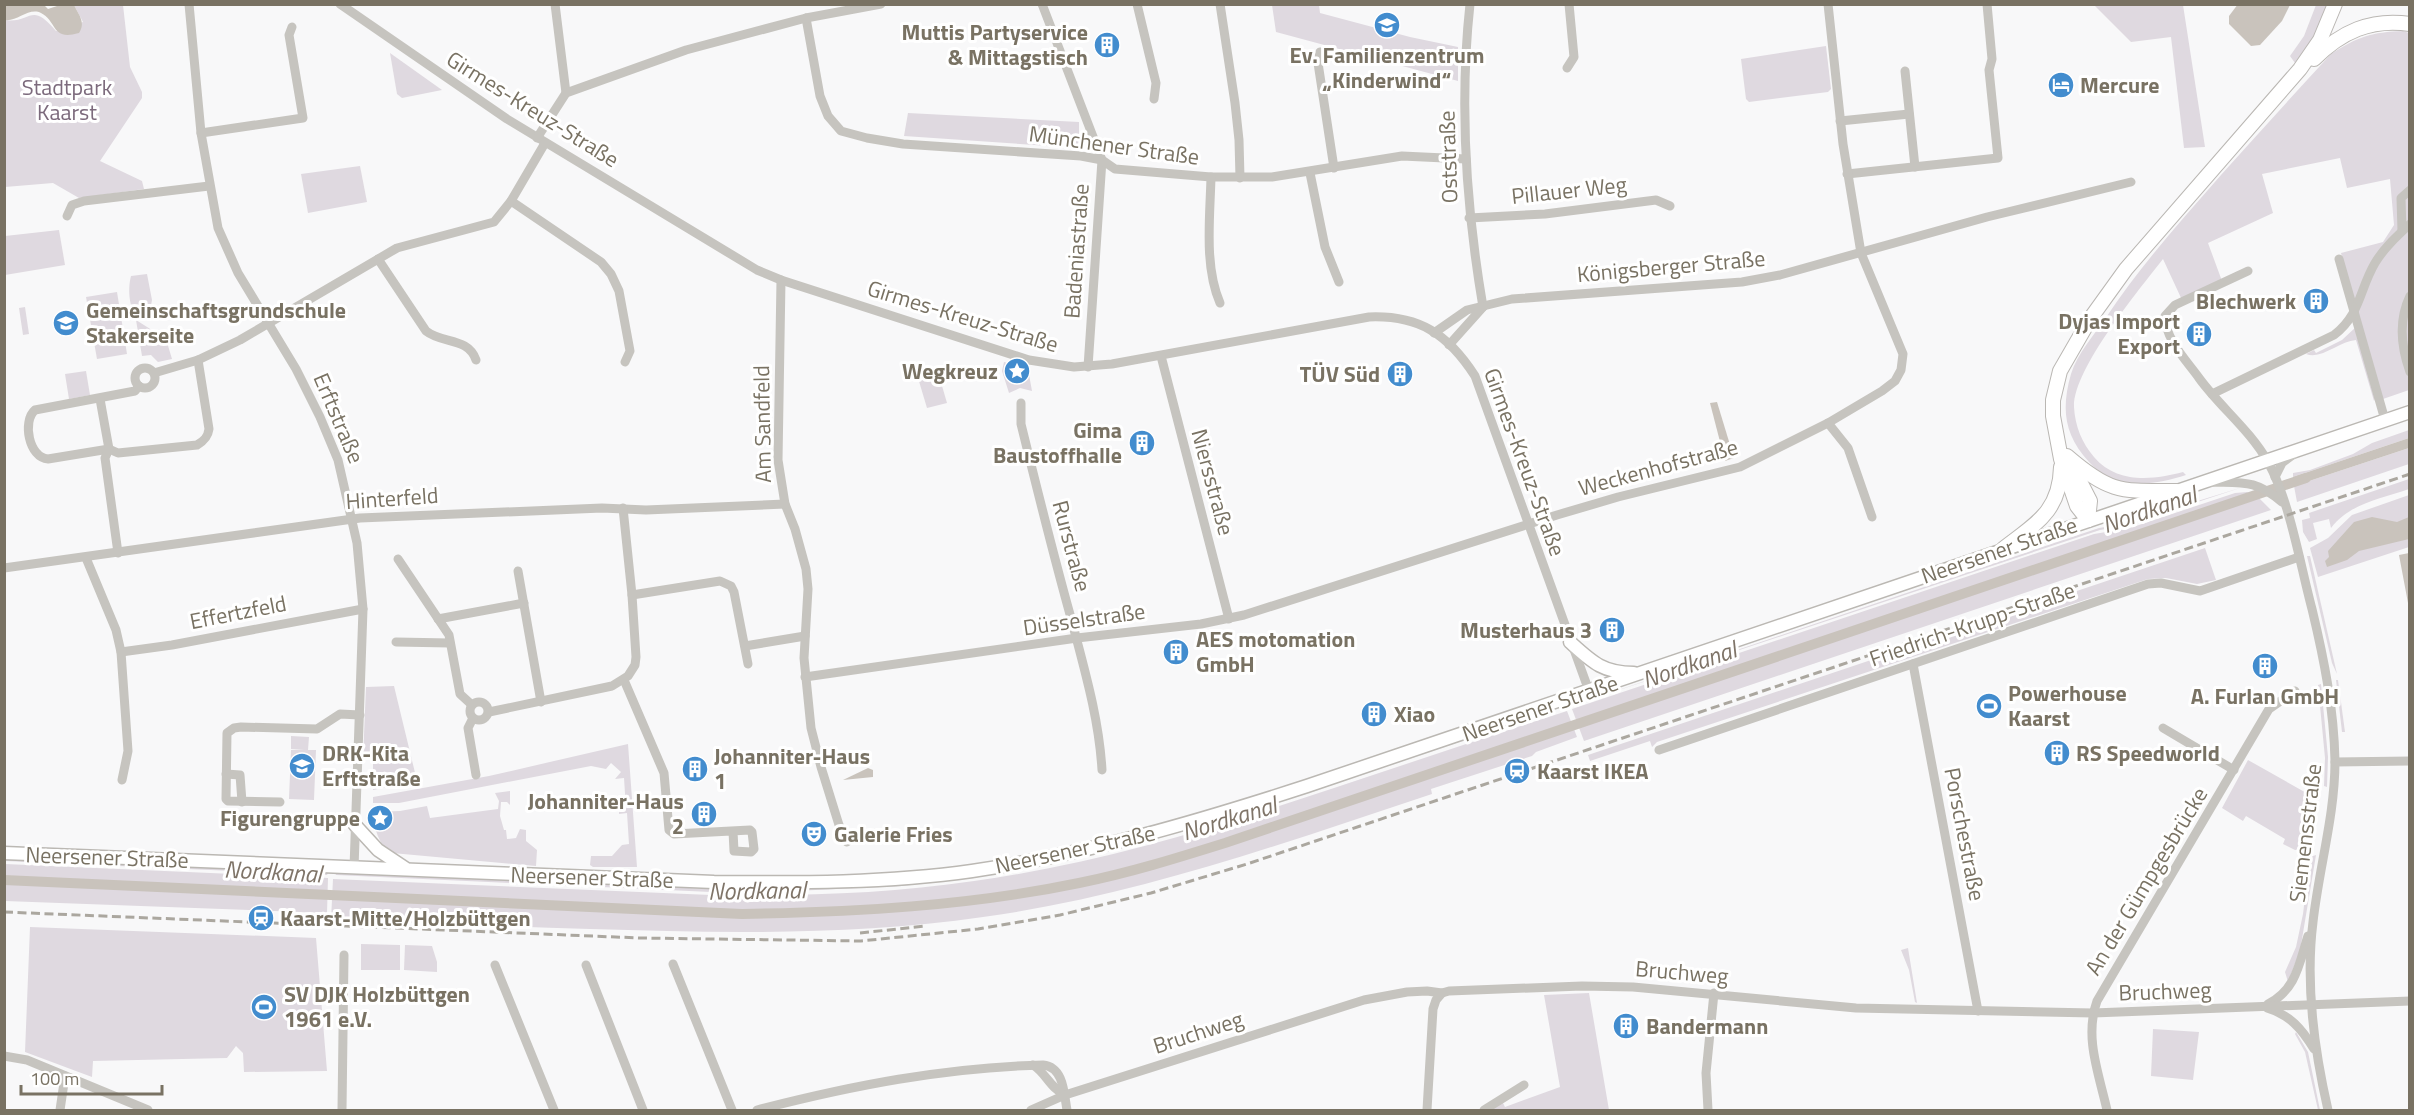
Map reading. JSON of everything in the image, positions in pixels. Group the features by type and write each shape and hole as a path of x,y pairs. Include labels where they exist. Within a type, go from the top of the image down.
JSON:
{"highway":[{"path":"2088,520 2077,506 2053,416 2056,384 2061,371 2090,319 2126,269 2300,69 2320,40 2335,4"},
{"path":"2300,69 2343,34 2359,27 2376,23 2409,24"},
{"path":"2064,458 2108,486 2130,491 2177,491"},
{"path":"2003,549 2036,524 2052,506 2060,486 2064,458"}],"main road":[{"name":"Neersener Straße","path":"4,853 782,883 902,879 972,871 1091,849 1185,825 1588,691 2409,412"},
{"path":"1570,642 1601,668 1610,672 1641,673"},
{"path":"355,825 378,850 409,870"}],"street":[{"name":"Erftstraße","path":"189,4 201,133 214,215 223,242 238,273 296,369 320,417 338,460 352,519 361,569 363,609 354,868"},
{"name":"Girmes-Kreuz-Straße","path":"340,4 460,88 541,140 742,262 781,280 1029,360 1060,366 1088,367 1161,356 1369,316 1408,319 1434,333 1449,345 1471,369 1479,386 1588,691"},
{"path":"154,373 155,380 152,385 144,388 139,386 135,380 138,370 146,368 154,373 198,360 240,340 378,259 409,244 494,222 511,201 566,93 555,4"},
{"path":"566,93 687,50 806,18 881,4"},
{"name":"Badeniastraße","path":"1042,4 1102,160 1088,367"},
{"path":"1137,4 1156,83 1154,99"},
{"path":"1220,4 1235,103 1240,178"},
{"name":"Oststraße","path":"1470,4 1465,52 1466,159 1469,218 1483,307"},
{"path":"1567,68 1574,57 1569,4"},
{"path":"1828,4 1840,122 1861,253"},
{"path":"1847,174 1998,158 1989,70 1992,59 1987,4"},
{"name":"Münchener Straße","path":"806,18 820,96 828,116 841,131 867,138 903,144 1081,156 1102,160 1115,169 1211,177 1272,177 1310,173 1402,156 1466,159"},
{"path":"201,133 303,118 289,35 292,27"},
{"path":"1320,52 1318,63 1334,168"},
{"path":"1905,71 1915,167"},
{"path":"1840,122 1909,114"},
{"path":"1310,173 1325,247 1339,282"},
{"path":"1211,177 1210,231 1213,286 1220,303"},
{"name":"Königsberger Straße","path":"1434,333 1467,310 1527,298 1754,280 1804,269 1987,217 2131,182"},
{"path":"67,216 75,203 209,186"},
{"path":"2211,394 2334,335 2346,325 2354,314 2375,263 2406,227 2400,204 2409,190"},
{"name":"Pillauer Weg","path":"1469,218 1545,214 1656,200 1670,206"},
{"path":"511,201 601,262 611,274 619,291 630,351 625,362"},
{"name":"Weckenhofstraße","path":"1527,524 1618,497 1730,470 1828,423 1895,381 1903,354 1861,253"},
{"path":"378,259 426,331 467,346 472,350 476,360"},
{"path":"2339,259 2385,420"},
{"path":"2248,272 2175,305 2165,316 2167,330 2176,345 2211,394 2250,436 2267,460"},
{"name":"Am Sandfeld","path":"781,280 778,460 785,504 795,529 806,569 808,589 805,676"},
{"path":"2409,296 2402,320 2402,340 2409,372"},
{"path":"1449,345 1483,307"},
{"name":"Niersstraße","path":"1161,356 1229,619"},
{"path":"139,386 135,391 32,411 28,422 36,455 45,459 110,449 118,453 197,445 207,438 209,429 198,360"},
{"path":"100,399 110,449 105,458 118,553"},
{"name":"Rurstraße","path":"1021,403 1021,424 1077,638 1100,742 1101,770"},
{"path":"1828,423 1848,448 1872,517"},
{"path":"2275,477 2282,463 2298,450"},
{"name":"Siemensstraße","path":"2267,460 2284,504 2299,557 2328,680 2333,715 2335,762 2332,803 2313,923 2311,1004 2317,1053 2328,1110"},
{"path":"2204,482 2255,484 2266,489 2284,504"},
{"name":"Hinterfeld","path":"4,568 352,519 785,504"},
{"path":"489,712 483,702 472,705 470,711 473,718 484,719 489,712 612,686 624,680 635,665 632,596 622,508"},
{"name":"Düsselstraße","path":"805,676 1229,619 1373,575 1527,524"},
{"name":"Friedrich-Krupp-Straße","path":"1659,750 2148,584 2161,583 2200,591 2299,557"},
{"path":"86,558 119,639 128,752 122,780"},
{"path":"398,559 449,635 460,694 472,705"},
{"path":"518,571 542,702"},
{"path":"632,596 720,581 726,582 734,591 748,664"},
{"path":"438,619 524,603"},
{"name":"Effertzfeld","path":"121,652 172,645 363,609"},
{"path":"745,646 805,636"},
{"path":"396,642 450,643"},
{"name":"Porschestraße","path":"1913,664 1978,1011"},
{"path":"805,676 816,752 839,825 847,842"},
{"path":"624,680 664,773 669,830 674,834 733,831"},
{"name":"An der Gümpgesbrücke","path":"2093,1012 2097,1001 2269,709 2295,691"},
{"path":"279,802 228,801 226,799 226,735 234,728 318,729 340,714 360,715"},
{"path":"473,718 468,728 476,775"},
{"name":"An der Gümpgesbrücke","path":"2163,728 2234,770"},
{"path":"2335,762 2409,761"},
{"path":"226,774 240,775 242,801"},
{"path":"2263,1006 2275,1000 2291,986 2313,923"},
{"path":"342,1110 344,955"},
{"path":"673,964 732,1110"},
{"path":"495,965 554,1110"},
{"path":"586,965 643,1110"},
{"name":"Bruchweg","path":"1031,1110 1065,1095 1364,1000 1407,992 1442,993 1589,986 1633,987 1856,1008 1978,1011 2093,1012 2409,1001"},
{"path":"1427,1110 1433,1009 1436,999 1442,993"},
{"path":"1708,1110 1706,1072 1714,993"},
{"path":"2263,1006 2289,1018 2307,1037 2317,1053"},
{"path":"2093,1012 2091,1043 2107,1110"},
{"path":"4,1056 27,1060 148,1110"},
{"path":"762,1110 862,1085 954,1071 1033,1065 1046,1065 1055,1069 1059,1074 1067,1110"},
{"path":"60,1110 65,1076"},
{"path":"1484,1110 1524,1085"}],"green space":[{"name":"Stadtpark Kaarst","path":"74,5 123,5 130,67 142,92 142,98 100,161 142,181 144,189 79,198 53,183 5,187 4,20 36,15 56,31 83,22"},
{"path":"1272,5 1319,5 1320,13 1458,47 1458,81 1276,32"},
{"path":"2094,5 2183,5 2205,147 2184,148 2171,37 2131,42"},
{"path":"2316,5 2330,5 2314,41 2295,63 2290,56 2304,36"},
{"path":"2403,31 2409,33 2409,390 2383,399 2341,253 2383,242 2394,225 2390,179 2347,188 2340,158 2262,174 2273,213 2208,243 2222,281 2182,300 2163,259 2109,330 2084,372 2077,391 2074,407 2080,434 2090,452 2103,466 2124,476 2136,478 2160,477 2183,472 2186,475 2160,482 2134,483 2110,477 2099,471 2074,442 2067,421 2066,399 2071,374 2087,344 2162,244 2331,54 2365,36"},
{"path":"1826,46 1831,89 1828,92 1749,102 1746,99 1741,59"},
{"path":"390,53 442,90 402,98 397,94"},
{"path":"908,113 1079,122 1079,148 904,136"},
{"path":"360,166 367,202 308,213 301,174"},
{"path":"59,230 65,265 5,275 5,236"},
{"path":"147,274 152,300 148,321 139,318 135,313 129,291 131,276"},
{"path":"117,292 127,354 97,359 86,297"},
{"path":"25,307 29,334 23,335 19,308"},
{"path":"136,320 166,339 172,359 158,362 151,355 142,356"},
{"path":"2356,327 2376,397 2374,401 2356,340 2318,354 2306,354 2314,350 2316,353 2342,340"},
{"path":"1004,362 1028,369 1032,391 1020,388 1009,393 1002,371"},
{"path":"86,371 90,395 69,399 65,374"},
{"path":"938,372 947,403 927,408 918,378"},
{"path":"2409,430 2409,438 2293,477 2293,473 2310,470 2353,454 2372,443"},
{"path":"2409,448 2409,464 2297,502 2294,486"},
{"path":"2409,479 2409,489 2357,507 2331,528 2329,519 2313,523 2317,539 2309,542 2303,532 2302,520 2310,518 2309,513"},
{"path":"2243,487 2128,525 2100,530 1571,706 2099,528 2123,524"},
{"path":"2247,492 2258,497 2271,510 1584,741 1572,709 2094,534 2130,528 2235,493"},
{"path":"2409,495 2409,547 2318,577 2310,548 2328,538 2352,515"},
{"path":"2205,548 2216,580 2197,584 2166,578 2148,579 1657,742 1652,747 1650,741 1590,761 1588,755"},
{"path":"2307,556 2310,556 2337,674 2332,663"},
{"path":"2336,680 2338,680 2345,732 2342,732"},
{"path":"2321,684 2328,757 2327,787 2324,786 2325,758 2318,685"},
{"path":"394,686 417,781 373,790 373,760 363,759 366,687"},
{"path":"1564,707 1221,821 1171,834 1221,820"},
{"path":"1567,711 1577,737 1536,752 1532,756 1431,789 1432,794 1210,866 1154,882 1040,908 934,923 786,932 639,930 331,920 333,879 711,895 777,895 909,889 1020,874 1112,854 1201,830"},
{"path":"291,736 309,737 308,750 316,750 314,800 289,799 291,750 304,750 291,749"},
{"path":"628,744 637,867 593,867 590,865 591,856 612,856 622,845 629,844 627,813 619,814 619,810 626,809 624,778 615,779 621,772 611,763 606,769 591,766 399,803 373,803 373,797 489,776"},
{"path":"2248,760 2317,799 2308,849 2295,850 2283,844 2285,839 2246,816 2243,821 2222,808"},
{"path":"510,791 510,805 507,802 501,802 500,816 507,839 516,838 520,829 526,830 526,841 537,850 536,866 392,853 383,845 376,829 373,812 400,811 427,806 430,818 498,809 499,801 495,793"},
{"path":"1138,843 1092,855 974,878 902,886 772,892 711,892 336,875 335,873 711,889 837,888 902,883 1092,854"},
{"path":"2316,855 2300,951 2288,982 2285,972 2296,947 2303,914 2310,857"},
{"path":"5,858 328,873 327,875 5,861"},
{"path":"5,864 328,878 327,913 5,901"},
{"path":"30,927 316,938 327,1071 244,1072 243,1053 236,1046 227,1058 93,1061 92,1077 25,1052"},
{"path":"361,944 400,945 400,970 361,970"},
{"path":"405,945 432,946 437,962 437,972 404,970"},
{"path":"1908,948 1917,1003 1909,970 1901,950"},
{"path":"1589,993 1609,1110 1488,1110 1502,1101 1505,1107 1560,1087 1544,995"},
{"path":"2153,1029 2199,1032 2193,1080 2151,1076"},
{"path":"2296,1032 2308,1052 2320,1110 2318,1110 2305,1052"}],"shaded area":[{"path":"2238,4 2290,5 2282,21 2260,45 2251,46 2229,24 2229,16"},
{"path":"4,5 44,5 48,9 60,5 74,5 82,26 79,33 64,35 59,33 46,17 36,12 5,20"},
{"path":"1717,402 1734,458 1725,461 1710,403"},
{"path":"2409,438 2409,448 2294,486 2293,477"},
{"path":"2372,517 2397,522 2409,517 2409,539 2359,551 2347,560 2327,567 2325,561 2329,557 2328,551 2354,522"},
{"path":"2409,553 2410,603 2408,603 2399,555"},
{"path":"868,768 873,770 873,777 843,780"}],"waterway":[{"name":"Nordkanal","path":"4,880 742,914 827,912 912,906 1037,891 1116,875 1225,843 2306,478"}],"railway":[{"path":"4,912 640,938 861,941 978,929 1060,915 1151,893 1247,864 2410,474"},
{"path":"860,933 926,926"}],"place":[{"name":"Ev. Familienzentrum „Kinderwind“","path":"1387,25"},
{"name":"Muttis Partyservice & Mittagstisch","path":"1107,45"},
{"name":"Mercure","path":"2061,85"},
{"name":"Blechwerk","path":"2316,301"},
{"name":"Gemeinschaftsgrundschule Stakerseite","path":"66,323"},
{"name":"Dyjas Import Export","path":"2199,334"},
{"name":"Wegkreuz","path":"1017,371"},
{"name":"TÜV Süd","path":"1400,374"},
{"name":"Gima Baustoffhalle","path":"1142,443"},
{"name":"Musterhaus 3","path":"1612,630"},
{"name":"AES motomation GmbH","path":"1176,652"},
{"name":"A. Furlan GmbH","path":"2265,666"},
{"name":"Powerhouse Kaarst","path":"1989,706"},
{"name":"Xiao","path":"1374,714"},
{"name":"RS Speedworld","path":"2057,753"},
{"name":"DRK-Kita Erftstraße","path":"302,766"},
{"name":"Johanniter-Haus 1","path":"695,769"},
{"name":"Kaarst IKEA","path":"1517,771"},
{"name":"Johanniter-Haus 2","path":"704,814"},
{"name":"Figurengruppe","path":"380,818"},
{"name":"Galerie Fries","path":"814,834"},
{"name":"Kaarst-Mitte/Holzbüttgen","path":"261,918"},
{"name":"SV DJK Holzbüttgen 1961 e.V.","path":"264,1007"},
{"name":"Bandermann","path":"1626,1026"}]}
